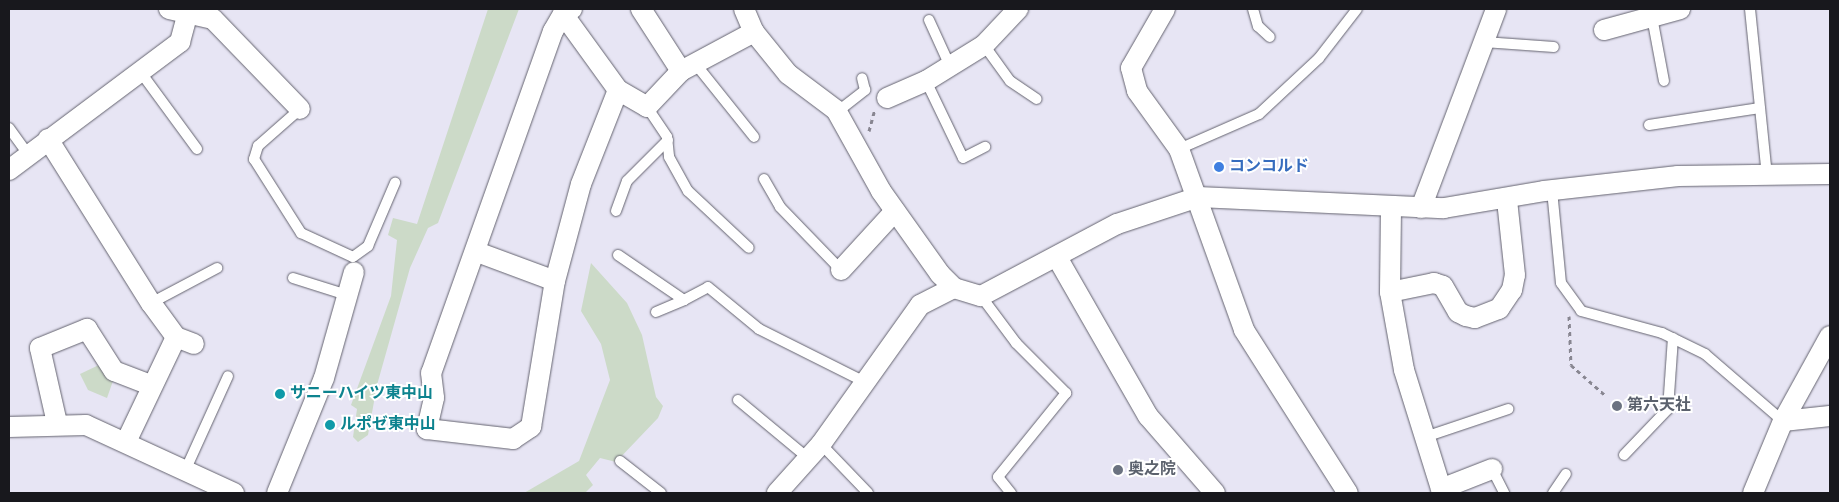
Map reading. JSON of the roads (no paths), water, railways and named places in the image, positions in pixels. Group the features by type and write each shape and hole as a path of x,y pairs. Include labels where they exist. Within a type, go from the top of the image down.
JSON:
{"street":[{"path":"641,9 688,66"},
{"path":"744,9 754,32 788,74 821,94 838,112 895,211 954,288 981,296 1058,259 1117,224 1198,198 1391,209 1421,208 1507,200 1552,190 1678,176 1830,174"},
{"path":"886,98 926,81 984,45 1018,9"},
{"path":"1164,9 1131,68 1137,91 1179,149 1244,330 1348,493"},
{"path":"1421,208 1496,9"},
{"path":"568,10 618,90 647,107 688,66 754,32"},
{"path":"568,10 431,373 434,398 427,429 513,439 531,427 555,281 581,184 618,90"},
{"path":"9,170 26,153 142,74 180,42 182,11 203,14 213,19 300,109"},
{"path":"1604,30 1666,12"},
{"path":"48,139 151,303 185,340 151,385 126,442"},
{"path":"1390,292 1434,284 1443,286 1458,312 1466,316 1475,318 1499,309 1512,290 1515,275 1507,200"},
{"path":"1391,209 1390,292 1404,370 1441,490 1492,469"},
{"path":"840,270 895,211"},
{"path":"477,252 555,281"},
{"path":"1058,259 1148,416 1215,493"},
{"path":"277,493 324,378 354,272"},
{"path":"782,492 815,452 920,305 954,288"},
{"path":"57,423 40,348 87,329 114,371 151,385"},
{"path":"1753,493 1783,422 1830,336"},
{"path":"1783,422 1830,416"},
{"path":"9,427 57,423 86,425 234,493"}],"lane":[{"path":"1253,9 1258,26 1270,37"},
{"path":"1179,149 1259,114 1320,58 1357,9"},
{"path":"1750,9 1767,175"},
{"path":"1664,81 1666,12"},
{"path":"929,20 950,66"},
{"path":"1484,42 1554,47"},
{"path":"984,45 1010,81 1037,99"},
{"path":"688,66 754,137"},
{"path":"142,74 196,149"},
{"path":"838,112 865,90 862,78"},
{"path":"926,81 962,158 985,147"},
{"path":"647,107 668,140 670,157 688,191 749,248"},
{"path":"1650,125 1760,108"},
{"path":"300,109 258,146 254,159 302,233 353,257 368,246 395,183"},
{"path":"9,128 26,153"},
{"path":"616,211 627,181 668,140"},
{"path":"764,179 780,207 840,270"},
{"path":"1552,190 1556,261 1571,301 1596,317 1673,338 1705,354 1783,422"},
{"path":"618,255 684,300"},
{"path":"151,303 217,268"},
{"path":"293,278 347,295"},
{"path":"656,312 708,287 759,329 866,382"},
{"path":"981,296 1016,343 1066,393 998,477 1011,493"},
{"path":"1624,455 1668,409 1673,338"},
{"path":"185,471 228,376"},
{"path":"738,400 815,452 868,493"},
{"path":"1425,437 1508,409"},
{"path":"620,461 662,493"},
{"path":"1492,469 1504,493"},
{"path":"1553,493 1566,474"}],"place":[{"name":"コンコルド","path":"1219,167"},
{"name":"サニーハイツ東中山","path":"280,394"},
{"name":"第六天社","path":"1617,406"},
{"name":"ルポゼ東中山","path":"330,425"},
{"name":"奥之院","path":"1118,470"}]}
